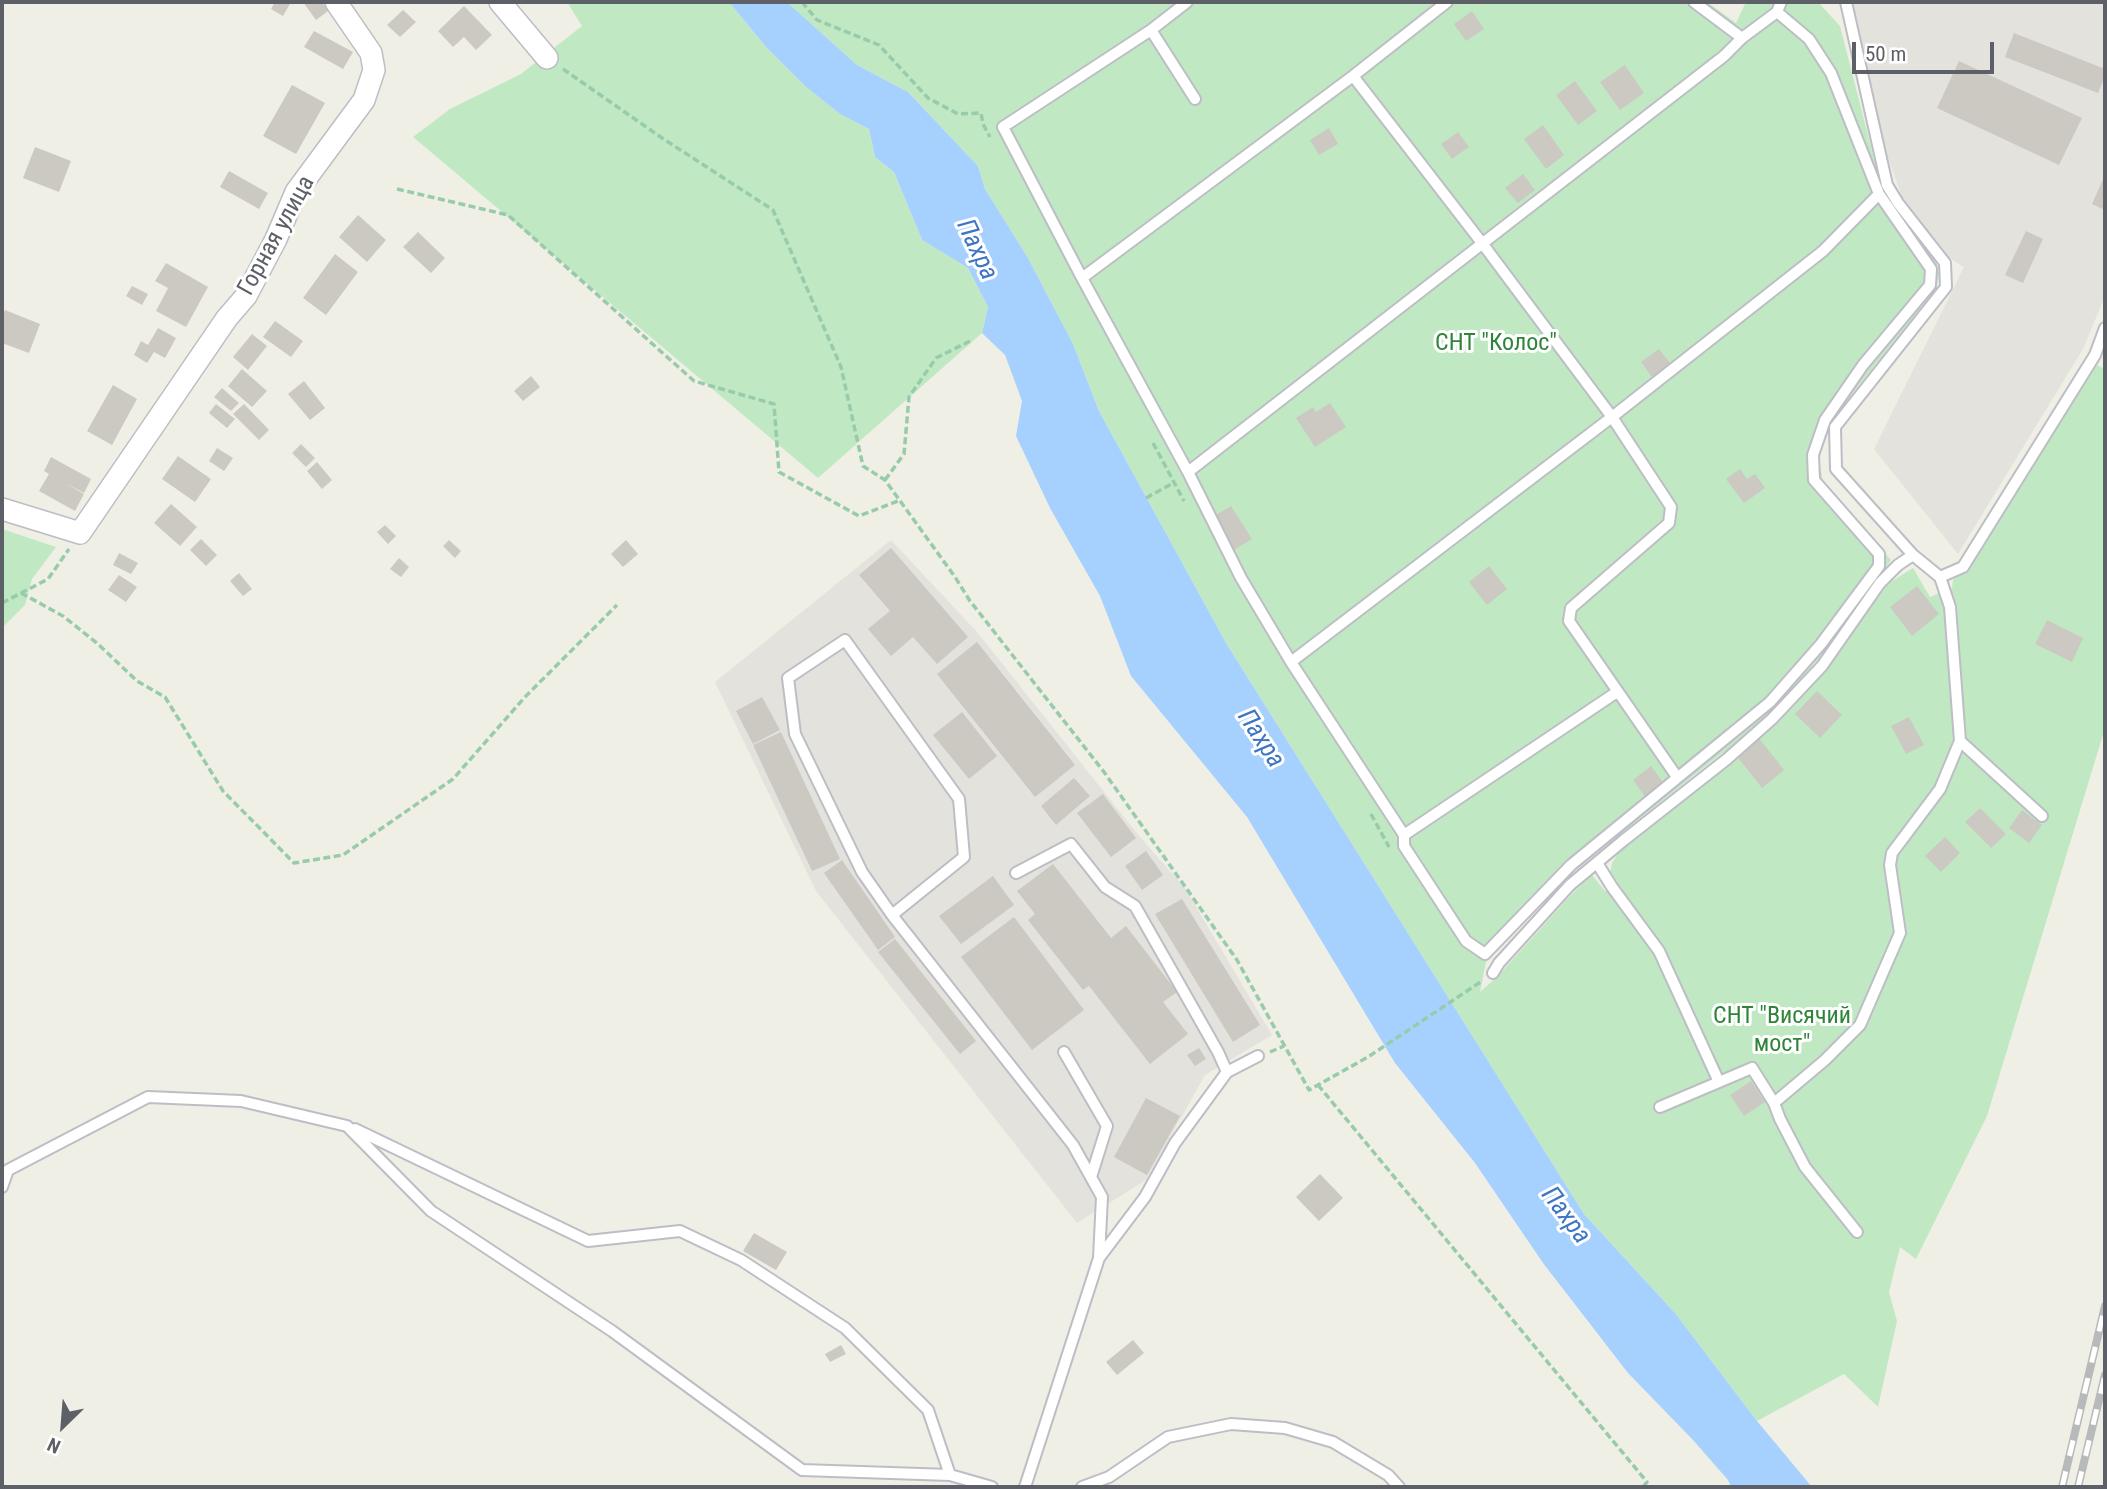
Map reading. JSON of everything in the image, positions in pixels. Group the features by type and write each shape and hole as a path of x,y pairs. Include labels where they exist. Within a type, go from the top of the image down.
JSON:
{"street":[{"name":"Горная улица","path":"80,533 227,318 246,296 276,239 296,192 364,100 374,70 371,53 336,2"},
{"path":"500,2 547,58"},
{"path":"2,509 80,533"}],"lane":[{"path":"1187,2 1151,30 1003,127 1188,472 1241,578 1291,662 1404,835 1404,846 1466,941 1485,954 1571,865 1770,702 1821,644 1879,566 1879,554 1814,480 1813,455 1825,420 1863,365 1930,285 1931,270 1879,194 1831,72 1809,39 1779,7 1724,56 1188,472"},
{"path":"1082,278 1353,76 1447,2"},
{"path":"1694,2 1742,38"},
{"path":"1774,1103 1825,1060 1860,1025 1900,933 1889,865 1892,853 1940,789 1960,741 1950,607 1940,578 1913,555 1836,469 1835,427 1946,287 1945,263 1887,185 1846,2"},
{"path":"1151,30 1195,99"},
{"path":"1353,76 1612,417 1671,507 1669,523 1571,608 1569,621 1676,777"},
{"path":"1291,662 1612,417 1823,251 1879,194"},
{"path":"1940,578 1963,567 2095,355 2105,328"},
{"path":"1493,973 1570,885 1727,759 1772,719 1822,666 1880,583 1913,555"},
{"path":"892,915 964,857 959,799 845,640 788,678 795,734 862,872 892,915 1073,1145 1102,1197 1098,1258 1025,1487"},
{"path":"1404,835 1618,692"},
{"path":"1960,741 2042,816"},
{"path":"1016,873 1071,844 1105,887 1135,906 1227,1072"},
{"path":"1597,863 1659,951 1719,1082"},
{"path":"1065,1052 1107,1126 1091,1177"},
{"path":"1098,1258 1145,1197 1175,1143 1227,1072 1258,1056"},
{"path":"1660,1107 1752,1068 1774,1103 1805,1167 1857,1231"},
{"path":"2,1187 8,1170 148,1097 241,1101 347,1126 588,1241 680,1231 741,1260 845,1328 928,1410 950,1475"},
{"path":"347,1126 431,1211 612,1331 802,1470 950,1475 992,1487"},
{"path":"1082,1487 1109,1477 1168,1437 1231,1424 1284,1428 1333,1441 1388,1475 1399,1487"}],"path":[{"path":"802,2 817,20 880,45 928,98 958,114 981,113"},
{"path":"547,58 662,138 773,210 841,367 863,466 885,480 970,601 1104,772 1237,960 1309,1090 1368,1057 1478,984"},
{"path":"397,189 508,215 694,381 774,404 779,472 859,516 898,501"},
{"path":"885,480 904,454 909,397 936,358 970,341"},
{"path":"1146,498 1174,483"},
{"path":"2,603 48,579 80,533"},
{"path":"21,593 63,616 137,681 165,697 223,792 294,863 342,855 453,779 525,697 617,604"},
{"path":"1318,1085 1647,1482 1643,1487"}],"shaded area":[{"path":"1851,2 2105,2 2105,296 2083,349 1958,554 1874,449 1964,267 1917,239 1861,82"},
{"path":"891,540 977,632 1140,837 1185,888 1272,1035 1205,1075 1146,1180 1077,1223 816,891 715,682"}],"green space":[{"path":"567,2 729,2 766,47 806,87 840,114 869,129 875,157 894,172 922,240 968,268 988,307 982,333 818,478 413,137 450,109 521,74 582,26"},
{"path":"787,2 1707,2 1736,23 1746,2 1818,2 1840,26 1881,186 1936,262 1939,274 1936,289 1831,420 1819,459 1823,483 1891,560 1820,657 1778,705 1762,719 1827,668 1889,583 1913,568 1930,597 1952,588 1953,580 1969,566 2097,365 2105,369 2105,728 1987,1116 1916,1259 1900,1247 1889,1292 1897,1321 1878,1407 1844,1374 1757,1421 1675,1313 1584,1214 1226,643 1099,411 1073,344 1028,258 985,189 978,166 908,92 857,65","holes":["1726,750 1619,852 1612,863 1610,873 1618,883 1605,891 1592,875 1480,992 1486,962 1576,869"]},
{"path":"2,529 56,547 32,579 25,605 2,628"}],"water":[{"name":"Пахра","path":"729,2 787,2 857,65 908,92 978,166 985,189 1028,258 1073,344 1099,411 1226,643 1584,1214 1675,1313 1757,1421 1812,1487 1731,1487 1693,1440 1628,1373 1543,1263 1475,1163 1395,1063 1247,817 1131,676 1100,596 1050,508 1016,436 1022,401 1005,355 982,333 988,307 968,268 922,240 894,172 875,157 869,129 840,114 806,87 766,47"}],"building":[{"path":"275,2 291,2 283,16 271,9"},
{"path":"303,2 322,2 328,11 316,20"},
{"path":"464,6 492,35 476,50 464,37 453,47 438,31"},
{"path":"403,10 416,22 400,37 387,25"},
{"path":"1472,11 1484,29 1466,41 1454,24"},
{"path":"314,31 353,52 343,69 304,47"},
{"path":"2014,33 2105,69 2098,93 2005,57"},
{"path":"1959,61 2082,118 2059,165 1937,108"},
{"path":"1625,65 1644,93 1620,110 1600,82"},
{"path":"1575,81 1597,111 1578,125 1556,95"},
{"path":"292,85 325,103 296,154 263,136"},
{"path":"1543,125 1564,155 1546,169 1524,139"},
{"path":"1329,128 1338,144 1319,155 1310,140"},
{"path":"1458,132 1469,147 1452,159 1441,144"},
{"path":"35,147 71,161 59,192 23,178"},
{"path":"229,171 268,193 259,209 220,187"},
{"path":"1523,174 1535,190 1518,203 1505,188"},
{"path":"2105,175 2105,210 2092,204"},
{"path":"358,215 386,240 367,262 339,237"},
{"path":"2026,231 2043,239 2023,283 2005,275"},
{"path":"418,232 445,258 431,273 403,247"},
{"path":"335,254 358,272 326,315 303,298"},
{"path":"166,263 208,287 186,327 156,311 168,288 155,281"},
{"path":"132,286 148,294 142,305 126,296"},
{"path":"5,310 40,324 29,353 2,343 2,318"},
{"path":"275,321 303,341 291,357 263,337"},
{"path":"158,328 176,338 165,358 154,352 147,363 134,355 141,341 148,345"},
{"path":"252,334 267,346 248,370 233,357"},
{"path":"1659,349 1671,364 1652,377 1641,362"},
{"path":"242,369 267,391 252,407 228,386"},
{"path":"531,376 540,387 523,401 514,391"},
{"path":"304,381 325,408 310,420 288,394"},
{"path":"113,385 137,399 112,445 87,431"},
{"path":"222,388 239,403 231,411 214,397"},
{"path":"1330,403 1346,427 1315,447 1296,418 1313,407 1316,412"},
{"path":"216,404 235,419 227,428 209,413"},
{"path":"244,404 269,430 259,440 233,414"},
{"path":"301,444 315,458 306,467 292,453"},
{"path":"217,448 233,458 224,471 209,461"},
{"path":"178,456 211,479 195,502 162,479"},
{"path":"51,457 91,479 84,493 65,483 84,494 75,511 39,491 49,474 44,471"},
{"path":"317,462 332,480 322,489 307,471"},
{"path":"1740,469 1747,479 1755,474 1765,488 1744,503 1726,479"},
{"path":"171,504 197,527 180,546 154,523"},
{"path":"1231,506 1252,539 1232,551 1211,518"},
{"path":"385,525 396,536 388,544 377,532"},
{"path":"201,539 217,555 206,566 190,550"},
{"path":"449,540 461,551 455,558 443,546"},
{"path":"626,540 638,554 623,567 611,554"},
{"path":"891,548 968,637 937,664 913,637 891,656 868,629 890,611 859,575"},
{"path":"119,553 138,563 131,574 113,565"},
{"path":"399,558 409,567 401,577 390,569"},
{"path":"1489,566 1507,589 1487,605 1469,582"},
{"path":"239,573 252,589 243,596 230,581"},
{"path":"119,575 137,587 126,602 108,590"},
{"path":"1917,586 1939,614 1912,636 1890,607"},
{"path":"2047,620 2083,638 2072,662 2035,644"},
{"path":"977,642 1075,765 1035,797 937,674"},
{"path":"1817,691 1842,715 1820,738 1795,714"},
{"path":"762,697 780,730 753,744 736,711"},
{"path":"962,712 997,756 969,779 933,735"},
{"path":"1909,717 1924,745 1906,754 1891,726"},
{"path":"781,732 840,859 812,871 753,745"},
{"path":"1758,737 1784,770 1762,788 1736,755"},
{"path":"1651,766 1665,785 1647,799 1633,780"},
{"path":"1074,778 1090,796 1056,825 1041,806"},
{"path":"1103,794 1136,838 1111,857 1077,813"},
{"path":"1980,808 2006,834 1991,848 1965,822"},
{"path":"2022,810 2042,825 2029,843 2009,828"},
{"path":"1945,837 1960,853 1941,872 1925,856"},
{"path":"1146,851 1163,875 1142,890 1125,866"},
{"path":"842,860 895,937 878,950 824,873"},
{"path":"1053,864 1111,938 1126,926 1177,992 1163,1002 1188,1034 1150,1064 1089,986 1083,990 1028,920 1035,914 1017,891"},
{"path":"993,876 1014,905 961,944 939,916"},
{"path":"1182,899 1260,1025 1233,1042 1155,914"},
{"path":"1014,917 1084,1010 1032,1050 961,957"},
{"path":"895,939 976,1041 960,1054 878,952"},
{"path":"1199,1048 1206,1059 1195,1066 1187,1055"},
{"path":"1751,1081 1765,1102 1744,1116 1730,1095"},
{"path":"1146,1098 1180,1116 1147,1175 1114,1157"},
{"path":"1320,1174 1343,1198 1319,1221 1296,1197"},
{"path":"754,1233 787,1252 776,1270 743,1251"},
{"path":"1133,1340 1144,1353 1117,1375 1106,1362"},
{"path":"841,1345 846,1354 830,1362 825,1354"}],"railway":[{"path":"2062,1487 2105,1306"},
{"path":"2078,1487 2105,1375"}],"park label":[{"name":"СНТ \"Колос\"","path":"1496,344"},
{"name":"СНТ \"Висячий мост\"","path":"1782,1031"}]}
